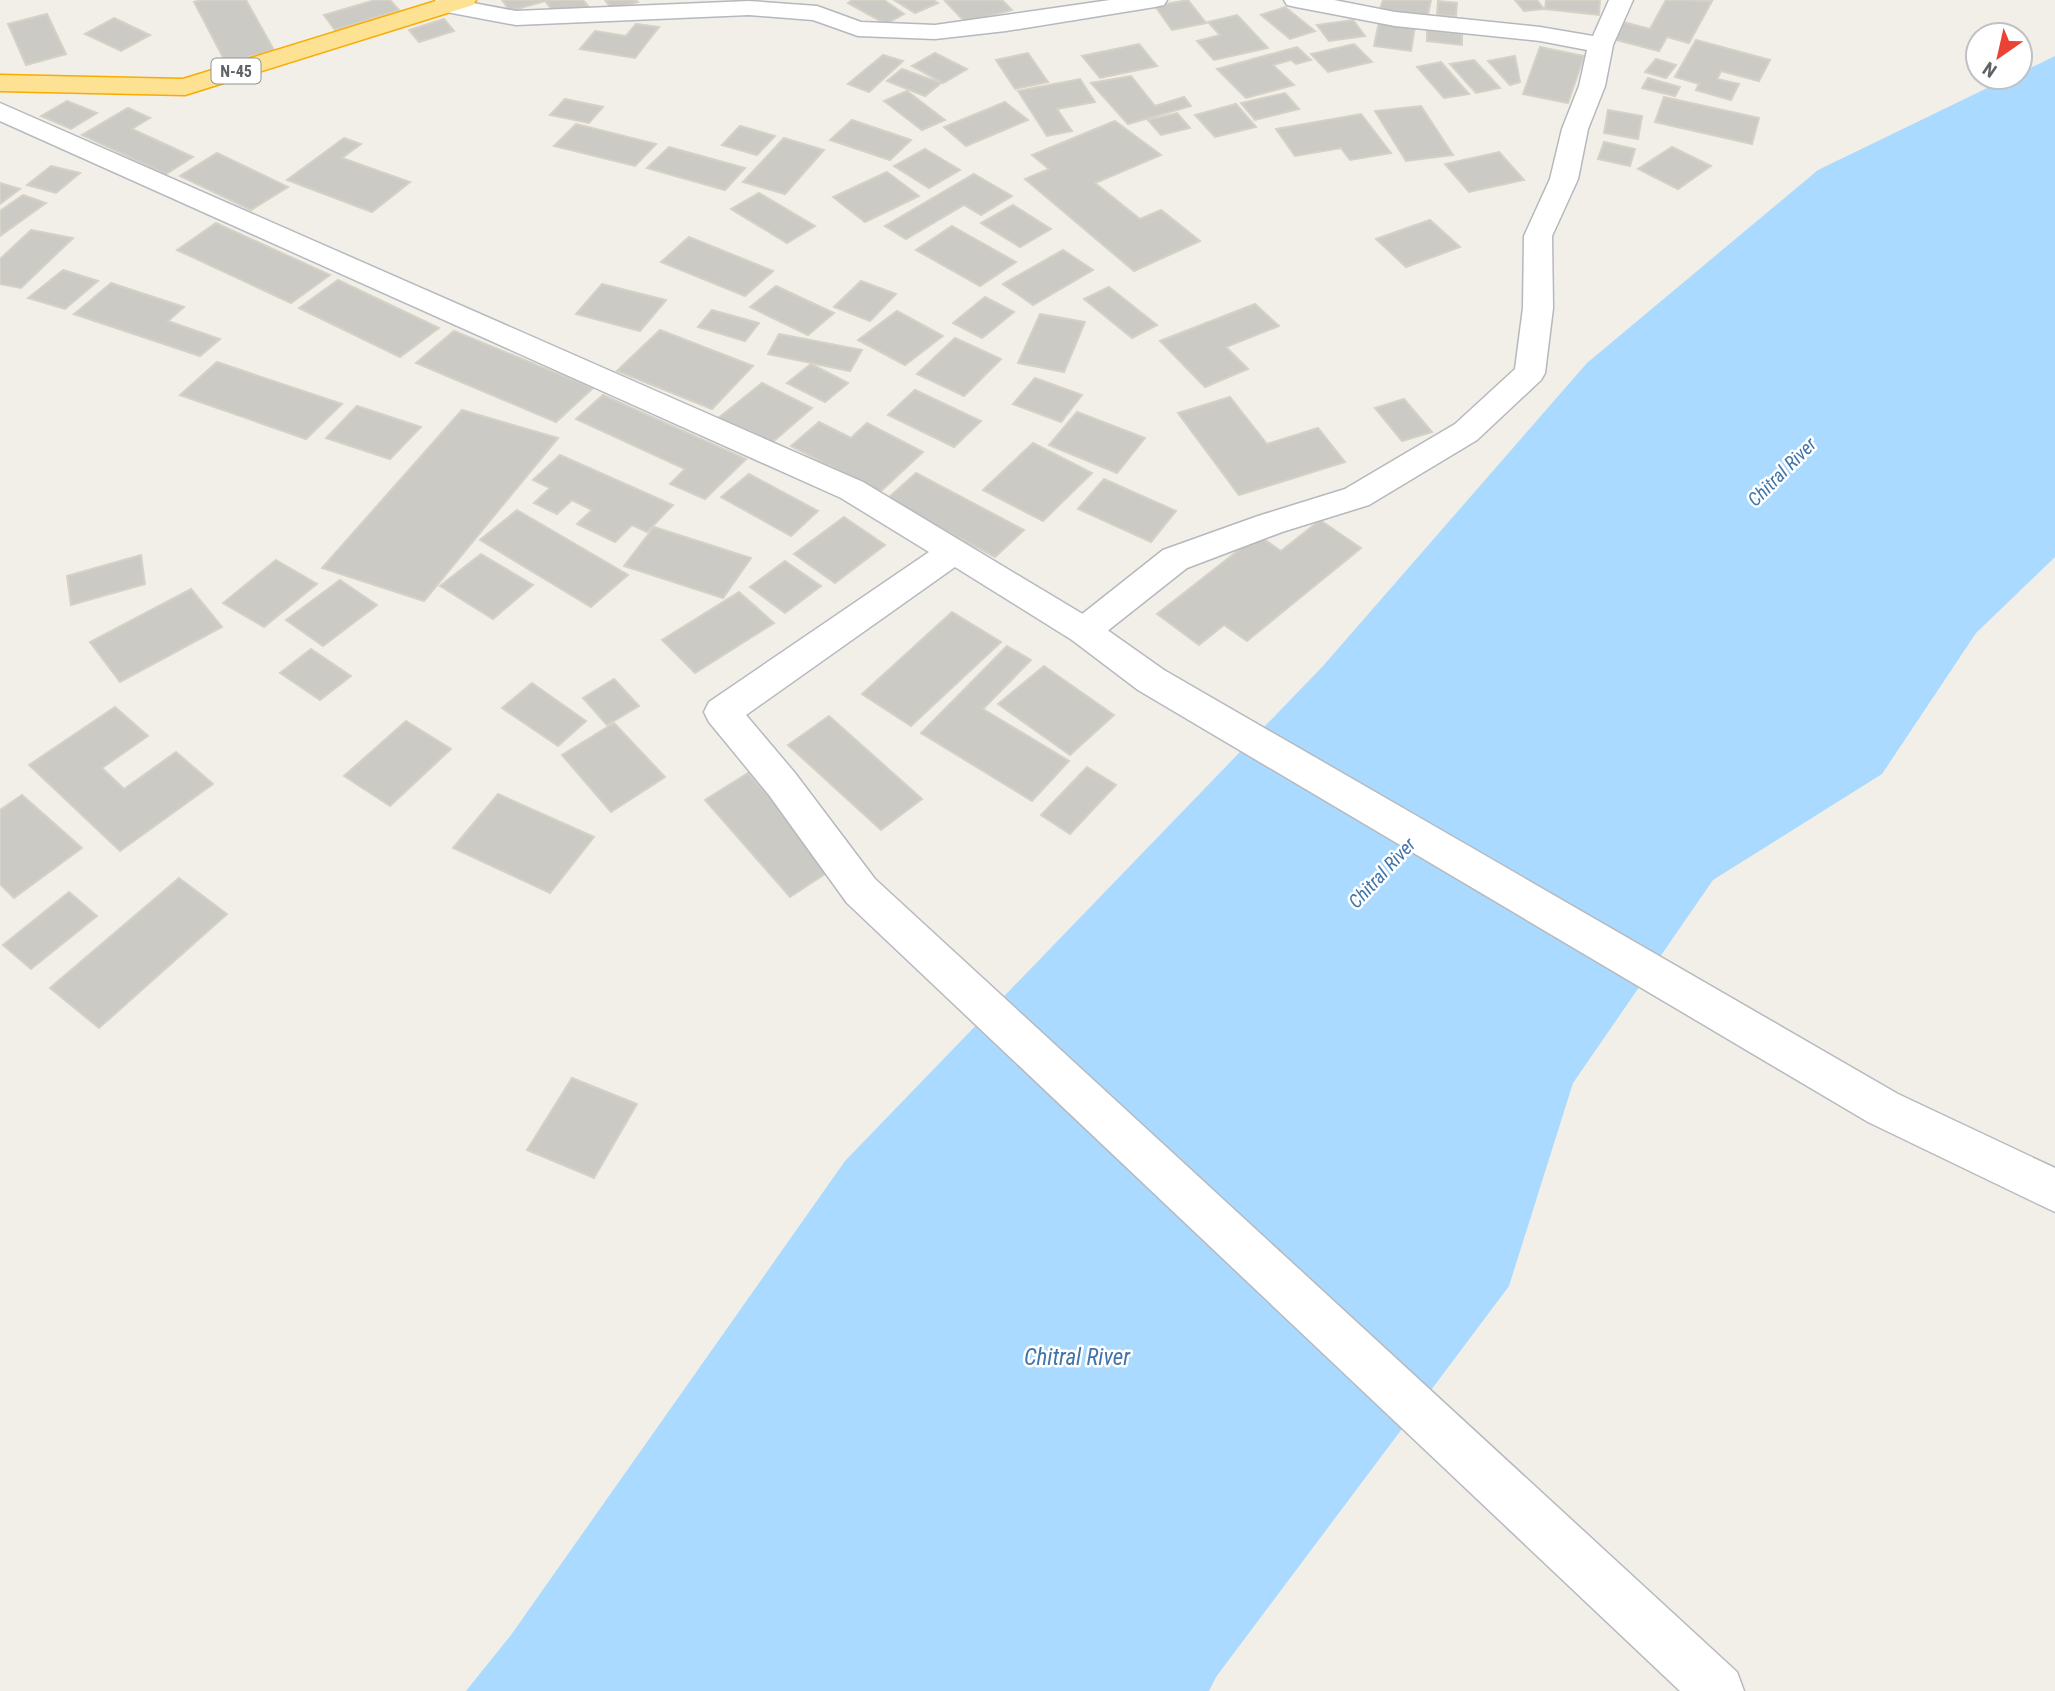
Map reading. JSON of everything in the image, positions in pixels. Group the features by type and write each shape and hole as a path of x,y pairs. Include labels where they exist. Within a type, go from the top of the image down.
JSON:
{"highway":[{"name":"N-45","path":"0,83 185,87 455,3"}],"street":[{"path":"455,3 516,18 749,8 817,13 858,29 935,32 1006,24 1155,0"},
{"path":"1296,0 1395,19 1540,34 1601,45"},
{"path":"1084,631 1175,559 1270,524 1357,497 1466,432 1530,373 1538,308 1538,236 1564,179 1575,129 1592,86 1601,45 1621,0"},
{"path":"0,111 852,491 1084,631 1151,680 1883,1108 2055,1191"},
{"path":"954,551 722,712 782,784 861,891 1718,1691"}],"water":[{"name":"Chitral River","path":"2055,56 2055,557 1976,633 1882,774 1713,880 1573,1083 1509,1286 1216,1677 1209,1691 466,1691 511,1635 845,1161 1323,666 1587,363 1818,170 1981,91 2034,91 2034,66"}],"building":[{"path":"246,0 274,50 226,63 194,2"},
{"path":"375,0 390,0 399,10 335,30 324,15"},
{"path":"502,0 583,0 588,6 556,15 545,1 510,11"},
{"path":"605,0 636,0 638,2 612,9"},
{"path":"852,0 884,0 904,14 886,24 848,3"},
{"path":"894,0 933,0 938,3 915,13"},
{"path":"1002,0 1012,10 965,22 945,1"},
{"path":"1188,0 1206,23 1172,30 1155,6"},
{"path":"1383,0 1431,0 1427,19 1379,12"},
{"path":"1515,0 1537,0 1544,9 1524,11"},
{"path":"1546,0 1600,0 1599,15 1545,9"},
{"path":"1666,0 1712,1 1689,43 1667,37 1659,51 1613,39 1623,22 1650,29"},
{"path":"1438,1 1457,3 1456,16 1437,15"},
{"path":"1285,7 1315,31 1290,39 1261,15"},
{"path":"47,14 66,54 26,65 8,24"},
{"path":"1237,15 1268,48 1214,60 1197,41 1220,35 1208,22"},
{"path":"114,18 150,35 121,51 85,34"},
{"path":"444,19 454,31 419,42 409,30"},
{"path":"1353,20 1365,36 1329,41 1317,25"},
{"path":"1379,22 1415,27 1411,51 1374,46"},
{"path":"636,24 659,27 635,58 580,49 595,31 626,36"},
{"path":"1427,30 1462,34 1462,45 1427,41"},
{"path":"1696,40 1770,60 1759,81 1721,71 1717,79 1739,84 1731,100 1696,90 1699,84 1675,77"},
{"path":"1139,44 1157,66 1100,78 1082,56"},
{"path":"1354,44 1372,62 1328,72 1311,54"},
{"path":"1297,47 1311,60 1296,64 1291,60 1273,65 1294,85 1246,98 1217,69"},
{"path":"1540,47 1584,56 1568,103 1523,94"},
{"path":"935,53 967,69 943,83 912,66"},
{"path":"1028,53 1048,82 1015,89 996,60"},
{"path":"883,55 903,61 869,92 848,84"},
{"path":"1515,56 1520,82 1510,85 1488,61"},
{"path":"1656,59 1676,65 1666,78 1645,72"},
{"path":"1474,60 1500,88 1476,93 1450,64"},
{"path":"1441,62 1469,94 1444,98 1417,67"},
{"path":"902,69 941,83 925,96 887,81"},
{"path":"1131,76 1155,106 1184,97 1191,106 1128,124 1091,83"},
{"path":"1648,78 1680,87 1675,96 1642,88"},
{"path":"1080,79 1095,102 1057,109 1072,131 1047,136 1018,91"},
{"path":"907,91 945,120 922,130 884,101"},
{"path":"1285,93 1299,109 1255,120 1241,103"},
{"path":"1664,97 1759,118 1752,144 1655,122"},
{"path":"565,99 603,107 589,123 550,115"},
{"path":"67,101 97,113 71,129 41,116"},
{"path":"1005,102 1028,120 966,146 944,127"},
{"path":"1236,104 1256,127 1215,137 1195,115"},
{"path":"1421,106 1453,155 1406,161 1375,111"},
{"path":"128,108 150,118 132,129 193,157 166,174 82,135"},
{"path":"1608,110 1642,116 1638,139 1604,133"},
{"path":"1177,113 1190,128 1161,135 1148,120"},
{"path":"1361,114 1391,153 1350,160 1341,148 1295,156 1276,129"},
{"path":"852,120 911,140 890,160 830,140"},
{"path":"1115,121 1161,155 1095,183 1140,219 1161,210 1200,241 1134,271 1025,179 1049,169 1032,155"},
{"path":"576,124 656,144 635,166 554,146"},
{"path":"740,126 775,136 757,155 722,145"},
{"path":"344,138 361,144 342,158 410,182 372,212 287,180"},
{"path":"784,138 824,150 785,194 743,182"},
{"path":"1604,142 1635,149 1630,166 1598,159"},
{"path":"669,147 745,168 725,190 647,168"},
{"path":"1672,147 1711,166 1678,189 1638,169"},
{"path":"925,149 960,170 929,188 894,166"},
{"path":"1499,152 1524,180 1469,192 1445,164"},
{"path":"217,153 288,187 251,210 180,176"},
{"path":"51,166 80,173 56,193 27,185"},
{"path":"887,172 919,196 865,222 833,197"},
{"path":"974,174 1012,196 981,215 964,205 906,239 885,226"},
{"path":"0,183 20,189 0,204"},
{"path":"759,193 815,226 787,243 731,209"},
{"path":"23,195 46,203 0,236 0,211"},
{"path":"1013,205 1051,229 1020,247 981,223"},
{"path":"1430,220 1460,247 1406,267 1376,239"},
{"path":"216,223 330,275 291,303 177,250"},
{"path":"952,226 1016,262 980,286 916,250"},
{"path":"31,230 73,238 21,288 0,284 0,259"},
{"path":"689,237 773,271 745,296 661,262"},
{"path":"1063,250 1093,270 1033,305 1003,284"},
{"path":"63,270 98,281 65,309 28,298"},
{"path":"338,280 439,328 400,357 299,308"},
{"path":"861,281 896,294 870,321 834,307"},
{"path":"111,283 184,307 168,321 220,339 200,356 74,314"},
{"path":"602,284 666,300 640,331 576,314"},
{"path":"776,286 834,313 808,335 750,307"},
{"path":"1109,287 1157,325 1132,338 1084,299"},
{"path":"985,297 1014,312 982,338 953,323"},
{"path":"1255,304 1279,326 1226,347 1248,369 1205,387 1160,341"},
{"path":"712,310 759,323 745,341 698,327"},
{"path":"897,311 943,336 905,365 858,340"},
{"path":"1040,314 1085,322 1064,372 1018,363"},
{"path":"660,330 753,366 712,409 617,371"},
{"path":"454,331 593,388 556,422 416,363"},
{"path":"779,334 862,350 850,371 768,354"},
{"path":"955,338 1001,359 964,396 917,374"},
{"path":"217,362 342,404 306,439 180,395"},
{"path":"811,364 848,383 825,402 787,383"},
{"path":"1035,378 1082,395 1061,422 1013,404"},
{"path":"762,383 812,408 768,446 717,419"},
{"path":"915,390 981,421 954,447 888,415"},
{"path":"603,395 746,459 705,499 670,484 685,469 576,419"},
{"path":"1230,397 1267,444 1318,428 1345,462 1239,495 1178,413"},
{"path":"1404,399 1432,432 1402,441 1375,408"},
{"path":"357,406 421,427 390,459 326,438"},
{"path":"462,410 558,438 424,601 322,568"},
{"path":"1077,412 1145,438 1117,473 1049,445"},
{"path":"819,422 851,438 867,423 923,452 880,492 791,446"},
{"path":"1033,443 1092,473 1043,521 983,490"},
{"path":"560,455 673,505 647,532 632,525 615,542 577,524 592,510 572,500 557,514 534,503 550,488 533,480"},
{"path":"916,473 1024,530 995,557 887,499"},
{"path":"749,474 818,511 791,536 721,497"},
{"path":"1104,479 1176,511 1151,542 1078,509"},
{"path":"517,510 628,575 591,607 480,540"},
{"path":"844,517 885,545 835,583 794,554"},
{"path":"1320,520 1361,548 1247,641 1224,625 1199,645 1157,614 1258,535 1281,551"},
{"path":"654,527 751,558 723,598 624,566"},
{"path":"481,554 533,585 493,619 440,586"},
{"path":"141,555 145,584 71,605 67,576"},
{"path":"276,560 317,584 264,627 223,603"},
{"path":"785,561 821,586 785,613 750,587"},
{"path":"340,580 377,605 323,646 286,620"},
{"path":"191,589 222,627 120,682 90,642"},
{"path":"739,592 774,623 695,673 662,640"},
{"path":"952,612 1001,642 911,726 862,694"},
{"path":"1007,646 1031,660 983,709 1069,761 1032,801 921,733"},
{"path":"311,649 351,676 320,700 280,673"},
{"path":"1044,666 1114,715 1070,755 998,704"},
{"path":"614,679 639,706 607,725 583,698"},
{"path":"532,683 586,721 558,746 502,708"},
{"path":"115,707 148,736 102,768 124,789 176,752 213,784 120,851 29,765"},
{"path":"829,716 922,799 881,830 788,745"},
{"path":"406,721 451,749 390,806 344,776"},
{"path":"614,723 665,777 611,812 562,755"},
{"path":"1087,767 1116,785 1070,834 1041,815"},
{"path":"748,773 834,868 790,897 705,800"},
{"path":"498,794 594,837 550,893 453,848"},
{"path":"22,795 82,848 14,898 0,884 0,810"},
{"path":"179,878 227,914 99,1028 50,988"},
{"path":"69,892 97,916 31,969 3,945"},
{"path":"572,1078 637,1104 594,1178 527,1150"}]}
